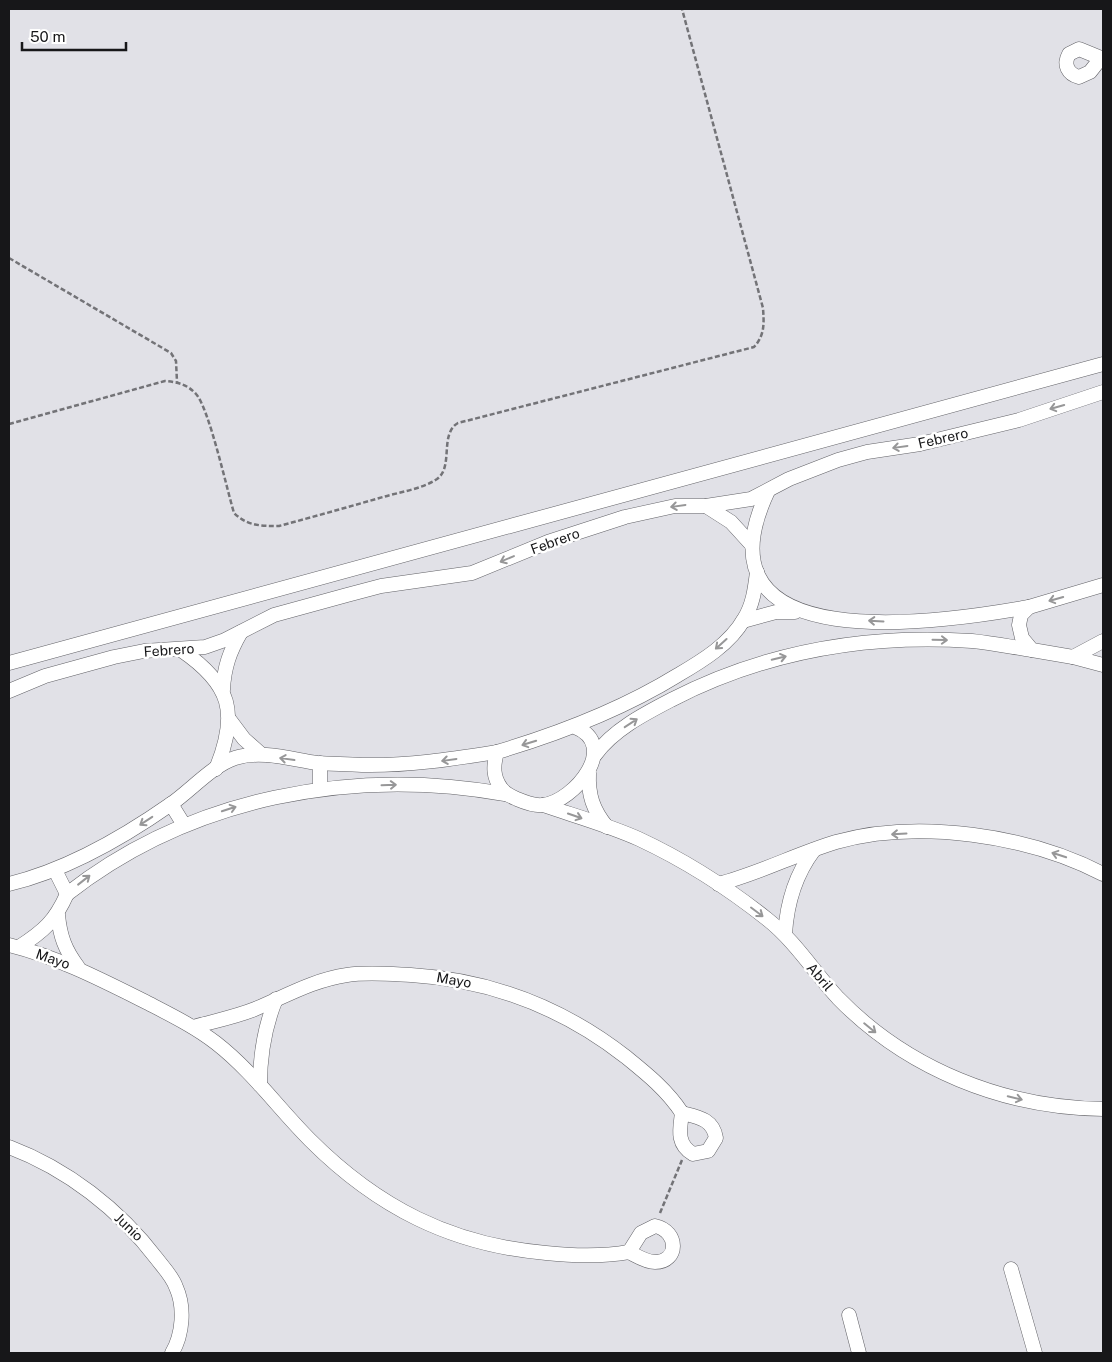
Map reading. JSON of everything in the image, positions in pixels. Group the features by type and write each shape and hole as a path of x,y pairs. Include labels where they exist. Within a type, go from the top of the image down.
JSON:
{"street":[{"path":"9,663 1103,364"},
{"name":"Febrero","path":"9,691 45,676 114,657 144,651 205,647 274,615 355,592 400,583 472,573 548,542 625,517 675,506 706,506 751,499 789,479 838,460 867,452 920,444 1002,424 1103,392"},
{"path":"768,491 758,516 751,544 757,572 768,591 780,602 801,612"},
{"path":"706,506 731,522 751,544"},
{"path":"9,884 55,870 131,830 171,804 232,759 260,754 320,763 363,765 431,762 497,752 575,727 621,707 702,661 723,644 743,621 754,594 757,572"},
{"path":"743,621 776,612 801,612 849,619 941,620 977,617 1029,607 1103,585"},
{"path":"1029,607 1021,615 1019,625 1022,638 1032,650"},
{"path":"849,619 853,635 851,644"},
{"path":"242,631 230,650 224,670 222,690 229,719 244,739 260,754"},
{"path":"607,827 593,806 588,789 588,773 594,755 616,733 650,711 715,678 763,662 851,644 879,641 944,640 974,642 1073,656 1103,665"},
{"path":"1073,656 1103,641"},
{"path":"181,650 202,665 222,690"},
{"path":"702,661 705,669 715,678"},
{"path":"216,769 222,753 229,719"},
{"path":"575,727 585,731 591,740 594,755"},
{"path":"497,752 493,763 496,780 505,794"},
{"path":"320,763 320,788"},
{"path":"14,946 40,934 58,915 67,894 97,871 184,825 239,806 320,788 447,785 505,794 524,802 543,805 576,787 588,773"},
{"path":"171,804 184,825"},
{"name":"Abril","path":"543,805 607,827 658,849 718,884 785,934 814,971 862,1020 900,1050 966,1082 1018,1098 1077,1108 1103,1109"},
{"path":"718,884 854,838 943,832 998,838 1026,845 1062,855 1103,874"},
{"path":"785,934 792,889 801,868 814,850"},
{"path":"55,870 67,894"},
{"path":"58,915 60,934 66,952 78,968"},
{"name":"Mayo","path":"14,946 78,968 193,1027 216,1043 260,1085 309,1140 339,1168 395,1208 423,1222 458,1236 509,1249 585,1256 629,1252"},
{"name":"Mayo","path":"193,1027 236,1016 321,981 347,975 371,974 434,977 494,988 546,1006 585,1028 644,1071 673,1100 682,1113"},
{"path":"260,1085 260,1054 264,1033 276,998"},
{"path":"682,1113 704,1119 710,1124 716,1138 708,1151 700,1154 686,1150 680,1136 682,1113"},
{"name":"Junio","path":"9,1147 48,1165 77,1183 101,1201 144,1242 169,1274 176,1286 180,1299 181,1330 172,1353"},
{"path":"655,1226 668,1232 673,1239 671,1254 658,1262 650,1261 629,1252 641,1233 655,1226"},
{"path":"1011,1269 1035,1353"},
{"path":"849,1315 859,1353"}],"path":[{"path":"9,424 165,381 177,382 188,386 198,396 210,426 234,513 242,521 260,526 279,526 410,490 438,478 443,470 449,436 453,426 458,423 754,347 760,340 764,326 762,308 682,9"},
{"path":"9,258 171,353 176,361 177,382"},
{"path":"655,1226 686,1150"}]}
